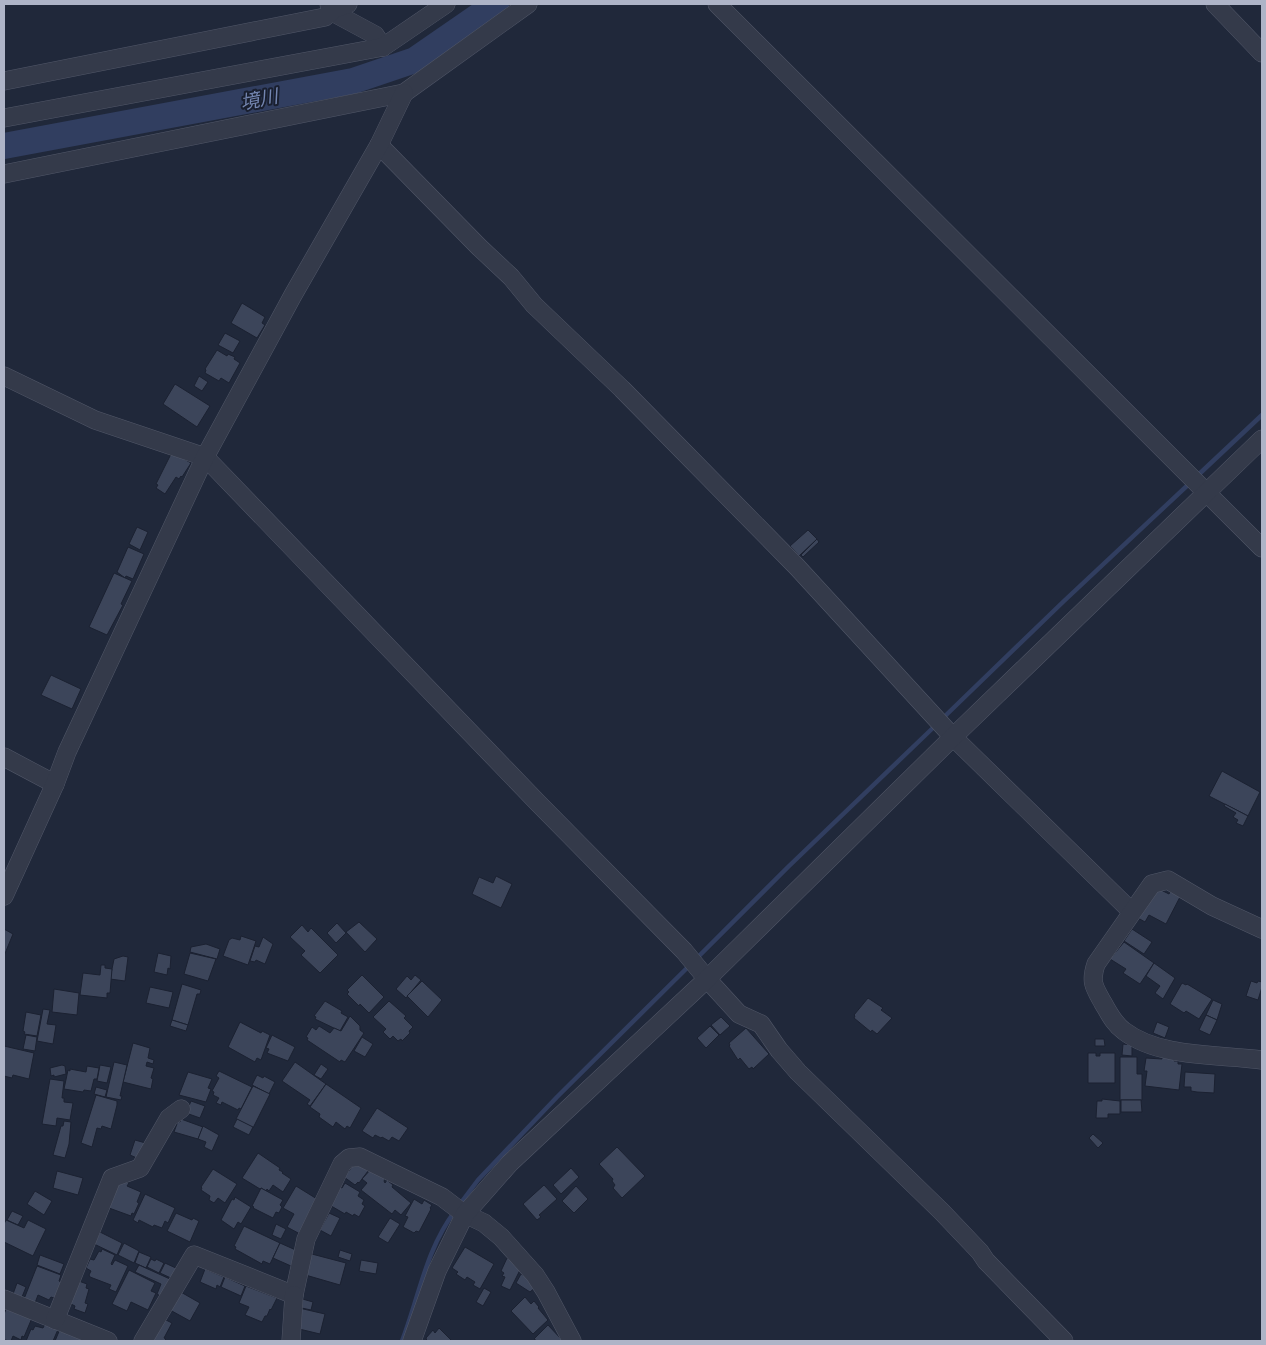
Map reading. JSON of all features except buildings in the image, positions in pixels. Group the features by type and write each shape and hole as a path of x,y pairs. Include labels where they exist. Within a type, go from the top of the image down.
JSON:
{"street":[{"path":"4,118 383,47 446,4"},
{"path":"4,174 404,93 528,4"},
{"path":"717,4 1188,472 1262,548"},
{"path":"1214,4 1262,53"},
{"path":"337,6 336,14 375,35 383,47"},
{"path":"4,81 325,17 337,6"},
{"path":"4,896 55,784 67,752 205,457 293,295 379,145 404,93"},
{"path":"379,145 511,277 534,304 622,389 798,567 950,733 1131,912"},
{"path":"4,376 95,420 205,457 538,803 684,951 739,1014 761,1024 779,1050 798,1072 942,1212 1064,1341"},
{"path":"412,1341 436,1271 464,1214 510,1163 950,733 1204,489 1262,439"},
{"path":"4,757 55,784"},
{"path":"1262,929 1212,906 1168,880 1152,884 1096,964 1092,974 1092,985 1113,1021 1136,1039 1162,1049 1262,1060"},
{"path":"55,1320 112,1178 140,1168 169,1118 181,1109"},
{"path":"291,1341 294,1295 306,1239 342,1164 349,1158 360,1157 442,1197 464,1214 484,1224 501,1237 535,1275 572,1341"},
{"path":"143,1341 194,1255 294,1295"},
{"path":"4,1299 108,1341"}],"waterway":[{"name":"境川","path":"4,146 353,81 415,60 496,4"},
{"path":"1196,477 1262,415"},
{"path":"942,719 1190,483"},
{"path":"695,960 788,867 937,724"},
{"path":"460,1204 478,1180 557,1097 690,965"},
{"path":"402,1341 430,1257 445,1226 455,1211"}]}
